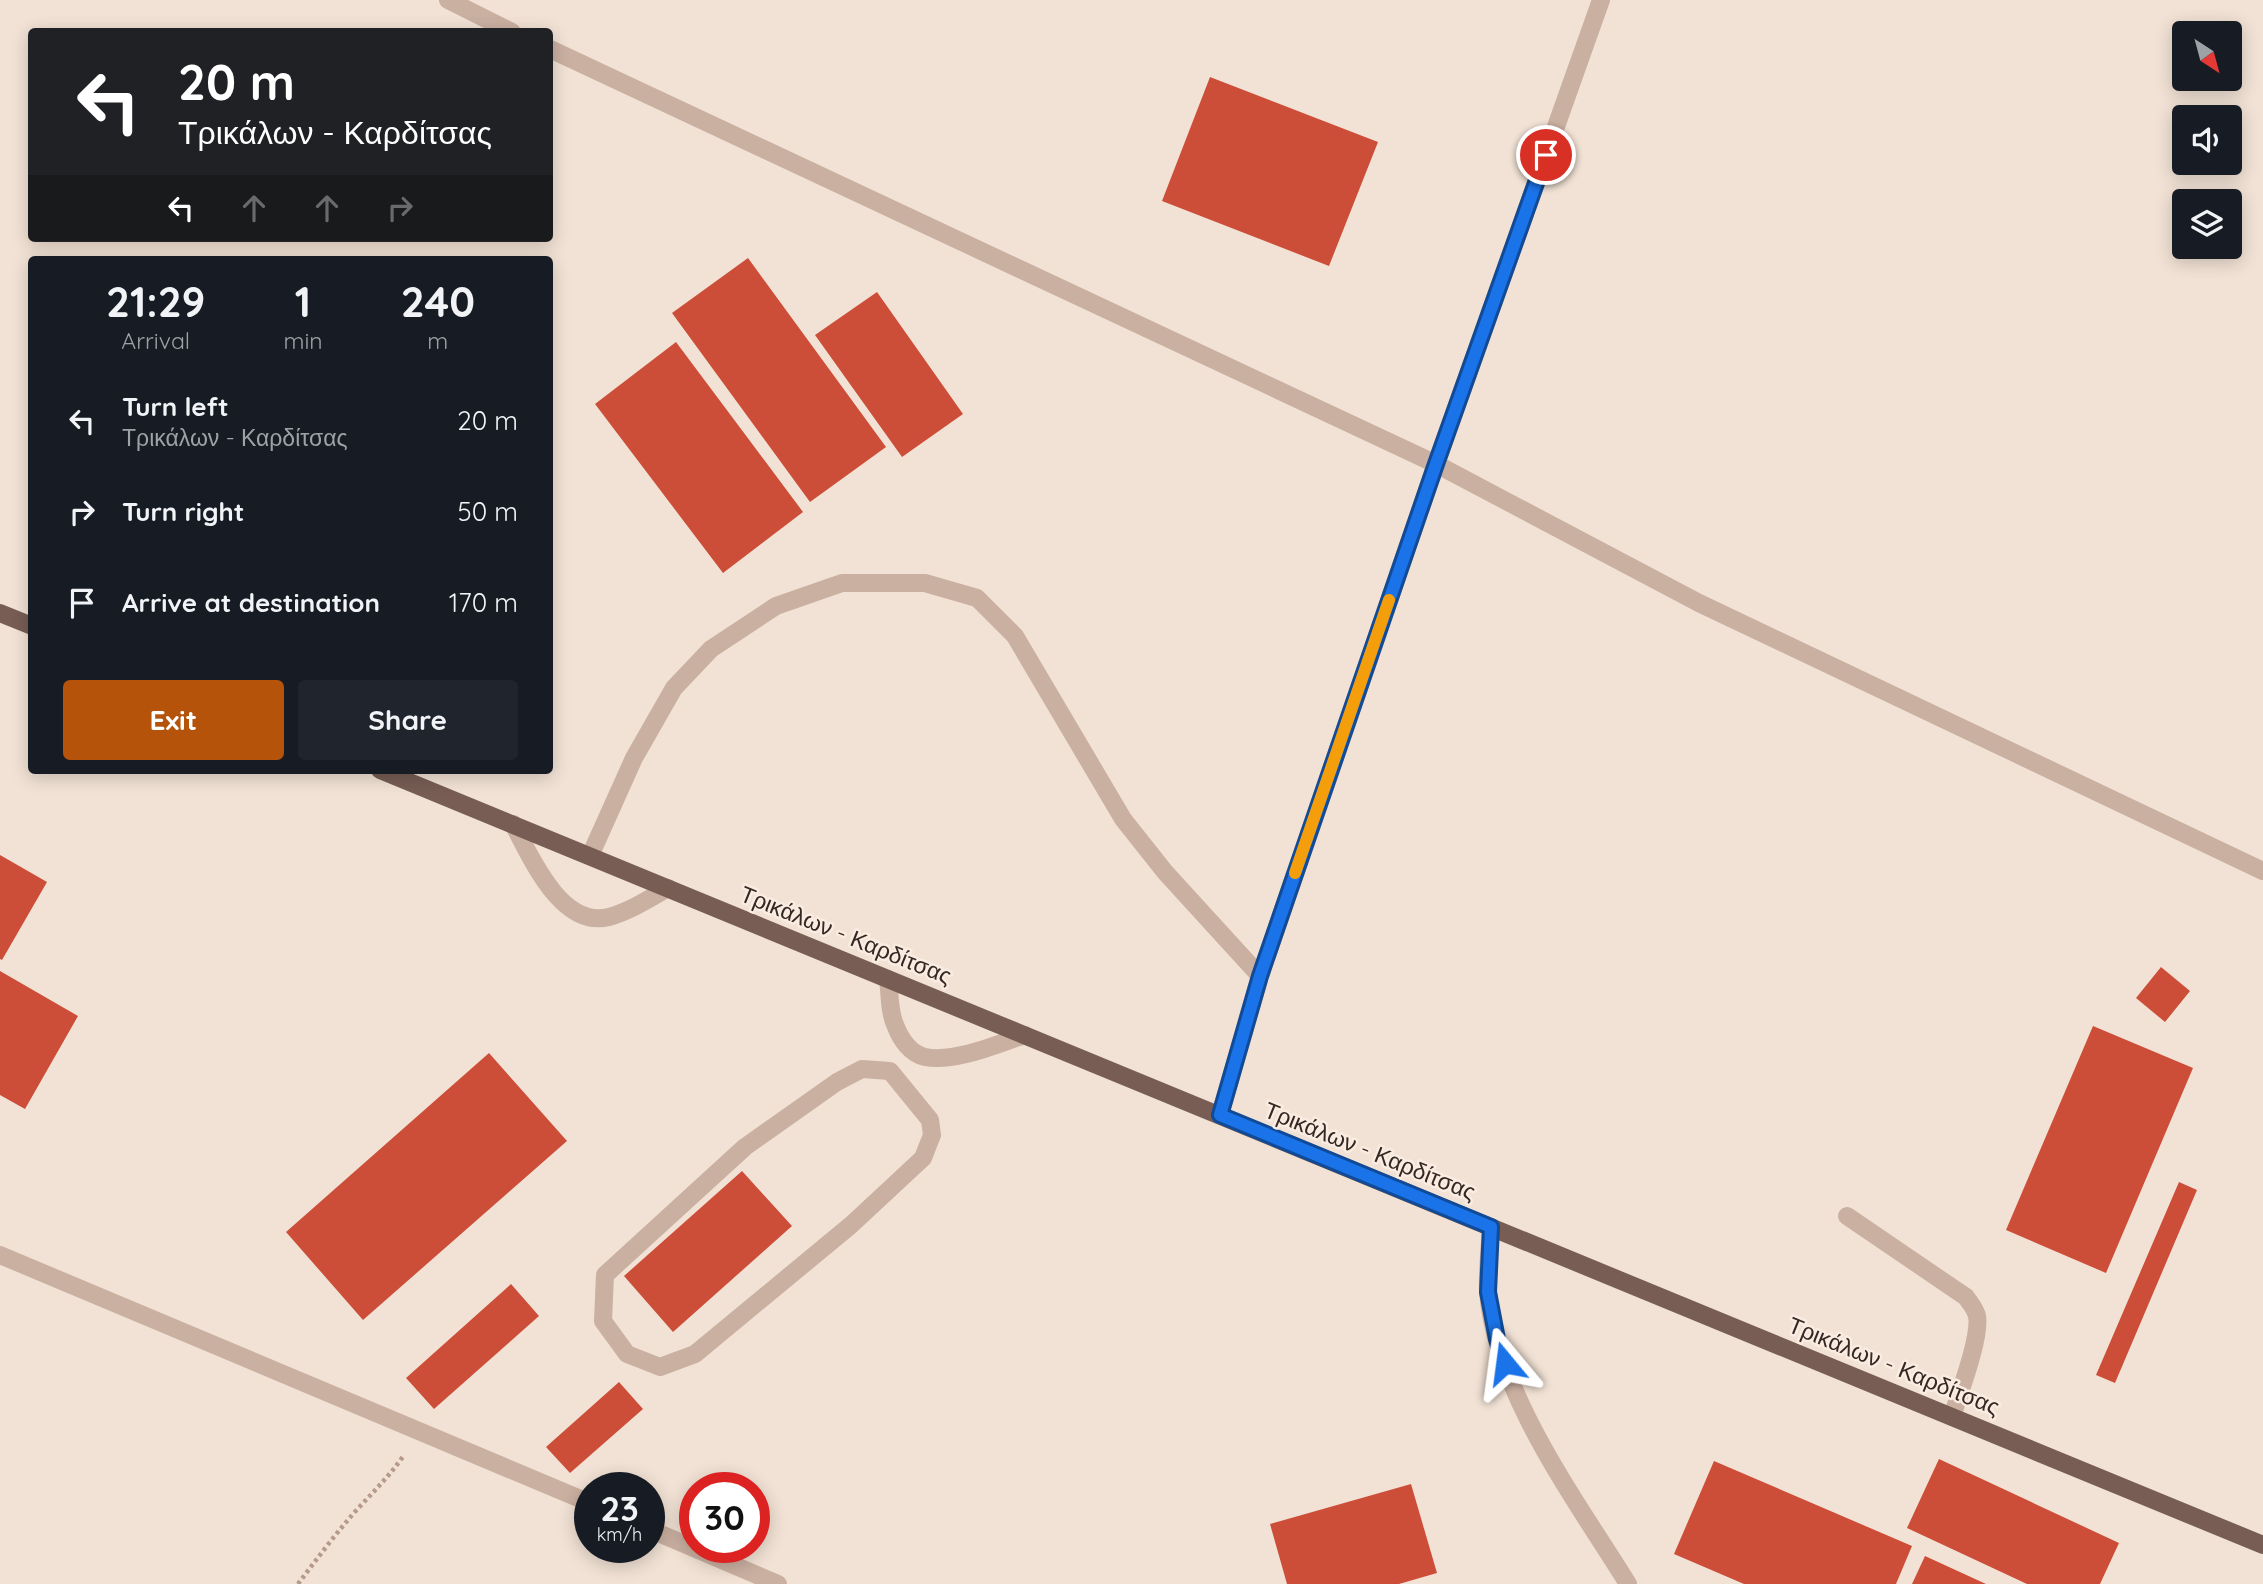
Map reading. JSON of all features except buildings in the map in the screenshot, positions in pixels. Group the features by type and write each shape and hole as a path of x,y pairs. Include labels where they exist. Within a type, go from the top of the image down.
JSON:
{"main road":[{"path":"0,613 28,624"},
{"name":"Τρικάλων - Καρδίτσας","path":"390,774 2263,1545"},
{"path":"2233,1532 2263,1550"}],"street":[{"path":"448,0 504,28"},
{"path":"1220,1115 1260,976 1436,464 1601,0"},
{"path":"553,50 1436,464 1699,603 2263,871"},
{"path":"590,856 634,758 674,688 712,649 776,606 842,583 925,583 977,598 1015,636 1123,819 1165,872 1260,976"},
{"path":"513,824 541,876 558,899 586,916 606,918 630,909 668,888"},
{"path":"888,979 894,1025 905,1045 922,1057 960,1055 1025,1035"},
{"path":"890,1071 905,1045"},
{"path":"862,1069 890,1071 930,1120 932,1135 923,1158 851,1225 695,1354 660,1367 627,1354 603,1321 605,1275 745,1147 837,1082 862,1069"},
{"path":"1847,1216 1966,1297 1974,1308 1978,1318 1975,1338 1952,1417"},
{"path":"1491,1227 1488,1292 1497,1339 1513,1387 1531,1427 1628,1584"},
{"path":"0,1255 574,1496"},
{"path":"665,1536 778,1584"}],"path":[{"path":"298,1584 355,1511 388,1478 420,1431"}],"slow traffic":[{"path":"1295,873 1389,600"}],"route":[{"path":"1505,1363 1497,1339 1488,1292 1491,1227 1220,1115 1260,976 1436,464 1546,155"}]}
